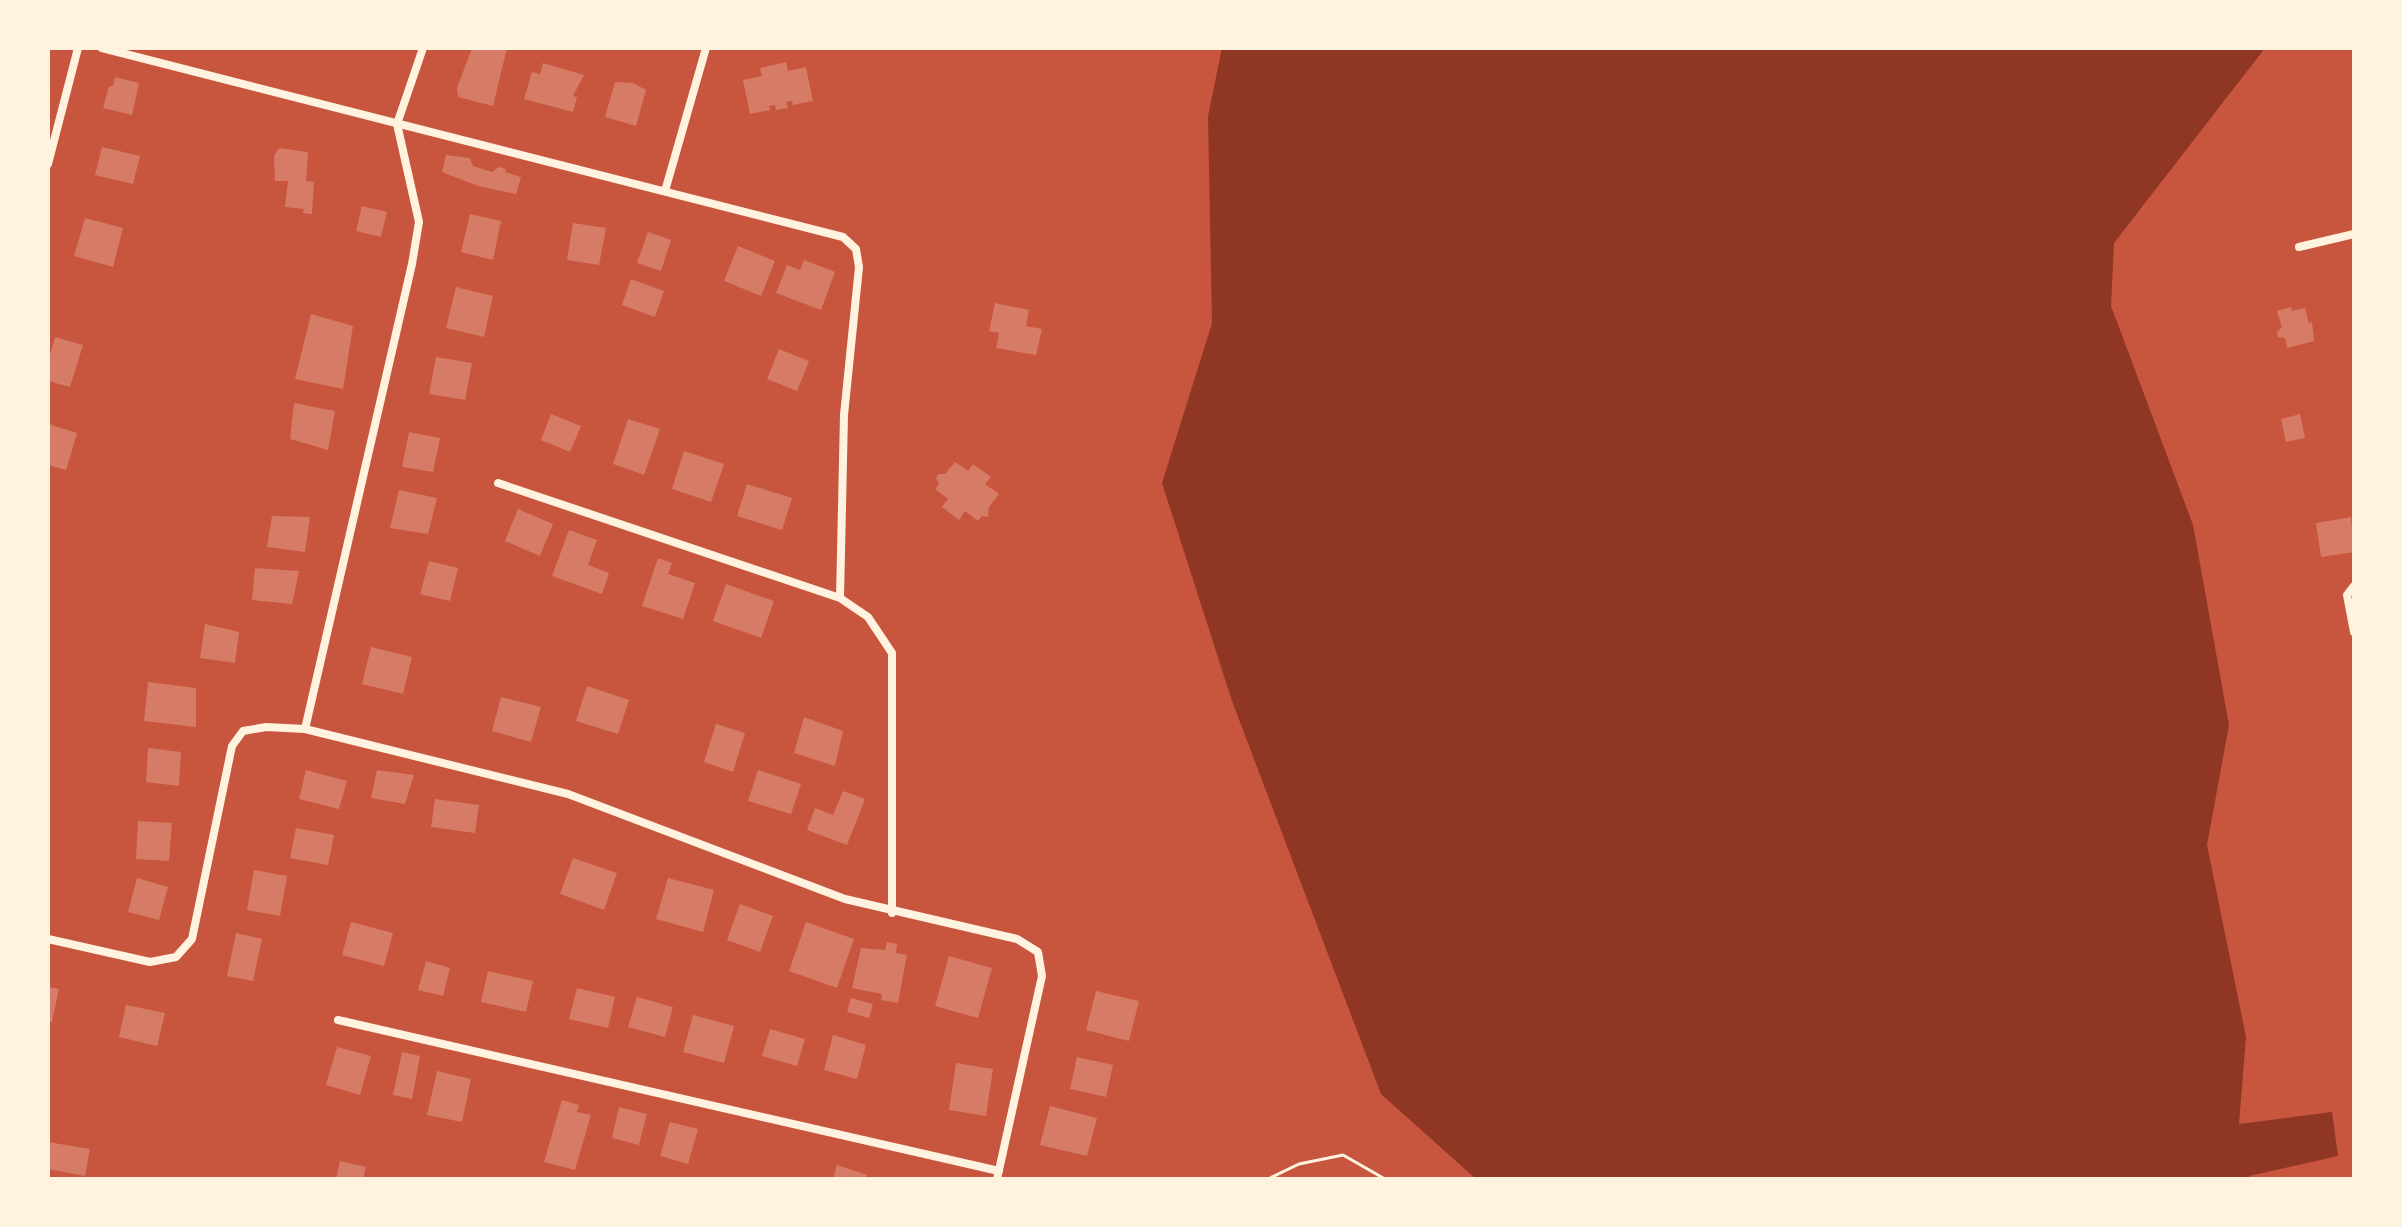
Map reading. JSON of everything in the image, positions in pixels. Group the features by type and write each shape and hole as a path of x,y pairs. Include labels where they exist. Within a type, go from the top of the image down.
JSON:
{"street":[{"path":"48,164 78,48"},
{"path":"102,48 843,237 856,249 859,267 844,415 840,598"},
{"path":"305,729 419,222 397,124 423,48"},
{"path":"665,191 706,48"},
{"path":"2299,247 2354,234"},
{"path":"498,483 840,598 868,617 892,653 892,913"},
{"path":"2354,586 2347,595 2354,632"},
{"path":"48,939 150,962 176,957 192,939 232,746 243,731 266,727 305,729 568,794 711,851 892,913 1017,939 1038,952 1042,976 998,1175 338,1020"}],"path":[{"path":"1268,1179 1299,1164 1343,1155 1385,1179"}],"shaded area":[{"path":"1222,48 2265,48 2114,243 2111,306 2193,525 2229,725 2207,845 2246,1037 2239,1124 2332,1112 2338,1156 2249,1176 2249,1179 1476,1179 1381,1094 1232,701 1162,483 1212,323 1208,116"}],"building":[{"path":"472,48 507,48 493,106 458,97 457,88"},
{"path":"786,62 788,71 806,67 813,101 793,105 792,101 786,102 788,108 776,110 775,105 769,106 770,110 750,114 743,80 762,76 760,68"},
{"path":"543,63 584,75 573,96 577,97 573,112 524,99 532,72 540,74"},
{"path":"115,77 139,83 132,115 103,108"},
{"path":"615,82 633,83 646,90 636,126 605,117"},
{"path":"102,147 140,156 133,184 95,175"},
{"path":"279,148 308,152 306,181 314,182 312,214 303,213 304,209 285,207 288,181 275,181 274,156"},
{"path":"446,155 470,158 473,166 492,172 499,167 521,177 516,194 478,186 442,172"},
{"path":"362,206 387,212 381,237 356,231"},
{"path":"470,214 501,221 493,260 461,252"},
{"path":"85,218 123,228 113,267 74,256"},
{"path":"573,223 606,228 599,265 567,260"},
{"path":"648,232 671,240 661,271 637,263"},
{"path":"738,246 775,261 761,296 724,281"},
{"path":"804,260 835,272 821,310 776,293 787,265 800,270"},
{"path":"631,279 664,291 655,317 622,305"},
{"path":"456,287 493,296 484,337 446,328"},
{"path":"995,303 1029,310 1026,326 1042,329 1036,355 996,348 999,333 989,331"},
{"path":"2291,307 2292,311 2305,308 2309,323 2312,322 2314,341 2287,348 2285,338 2278,337 2277,332 2282,327 2277,311"},
{"path":"311,314 353,326 343,389 295,379"},
{"path":"55,337 83,345 70,387 48,381 48,361"},
{"path":"779,349 809,361 797,391 767,379"},
{"path":"436,357 472,363 465,400 429,394"},
{"path":"294,403 335,411 328,450 290,439"},
{"path":"551,414 581,426 570,452 541,440"},
{"path":"2300,414 2305,438 2286,442 2281,419"},
{"path":"628,419 660,429 644,475 613,464"},
{"path":"48,424 77,433 66,470 48,465"},
{"path":"409,432 440,438 433,472 402,467"},
{"path":"684,451 724,464 711,502 672,489"},
{"path":"955,462 968,471 973,464 991,477 985,484 999,494 989,507 988,517 982,516 978,521 965,511 959,520 942,507 948,499 935,489 939,484 936,478 939,474 945,474"},
{"path":"747,484 792,498 782,530 737,516"},
{"path":"399,490 437,498 428,534 390,528"},
{"path":"518,509 553,524 540,556 505,541"},
{"path":"272,516 310,517 305,552 267,547"},
{"path":"2351,517 2354,552 2321,557 2316,523"},
{"path":"569,530 597,540 588,565 609,573 602,594 552,576"},
{"path":"658,558 672,563 668,574 695,583 683,619 642,606"},
{"path":"429,561 458,568 450,601 420,594"},
{"path":"255,568 299,571 292,604 252,600"},
{"path":"726,584 774,601 761,638 713,621"},
{"path":"205,624 239,632 235,663 200,658"},
{"path":"371,647 412,657 403,694 362,684"},
{"path":"148,682 196,688 196,727 144,721"},
{"path":"587,686 629,700 618,734 576,721"},
{"path":"501,697 541,707 531,742 492,731"},
{"path":"804,717 843,731 835,766 794,753"},
{"path":"716,724 745,733 733,772 704,762"},
{"path":"148,748 181,752 179,786 146,782"},
{"path":"306,770 347,781 339,809 299,799"},
{"path":"377,770 414,775 405,804 371,798"},
{"path":"758,770 801,784 791,814 748,801"},
{"path":"843,791 865,799 847,845 807,830 815,808 833,815"},
{"path":"435,799 479,805 475,833 431,827"},
{"path":"138,821 172,823 169,861 136,859"},
{"path":"296,828 334,835 328,865 290,858"},
{"path":"573,858 617,873 604,910 560,894"},
{"path":"254,870 287,876 280,916 247,910"},
{"path":"137,878 168,887 159,920 128,912"},
{"path":"668,878 714,890 703,932 656,919"},
{"path":"740,904 773,916 760,952 727,940"},
{"path":"351,922 393,933 384,966 342,955"},
{"path":"806,922 854,939 837,988 789,971"},
{"path":"236,933 262,939 253,981 227,976"},
{"path":"887,942 897,944 896,953 907,955 898,1003 881,1000 882,994 852,988 861,948 885,950"},
{"path":"949,956 992,968 978,1018 935,1006"},
{"path":"426,961 450,968 443,996 418,990"},
{"path":"488,971 533,981 526,1012 481,1002"},
{"path":"48,987 59,989 52,1022 48,1021"},
{"path":"577,988 615,997 608,1028 569,1019"},
{"path":"1096,991 1139,1001 1129,1041 1086,1030"},
{"path":"637,997 673,1007 665,1037 628,1027"},
{"path":"851,998 873,1004 869,1018 847,1012"},
{"path":"126,1005 165,1013 157,1046 119,1037"},
{"path":"693,1015 734,1026 724,1063 683,1052"},
{"path":"770,1029 805,1039 797,1066 762,1056"},
{"path":"833,1035 866,1045 857,1079 824,1070"},
{"path":"337,1047 371,1056 360,1095 326,1085"},
{"path":"402,1052 420,1056 412,1099 393,1095"},
{"path":"1077,1057 1113,1065 1106,1097 1070,1089"},
{"path":"956,1063 993,1069 986,1116 949,1110"},
{"path":"437,1071 471,1079 462,1122 427,1115"},
{"path":"562,1100 579,1105 577,1112 591,1115 575,1170 544,1162"},
{"path":"1050,1106 1097,1118 1087,1156 1040,1145"},
{"path":"619,1107 647,1114 639,1145 612,1138"},
{"path":"670,1122 698,1129 688,1164 660,1156"},
{"path":"48,1142 90,1149 85,1176 48,1169"},
{"path":"340,1161 366,1167 363,1179 336,1179"},
{"path":"837,1165 867,1175 866,1179 833,1179"}]}
